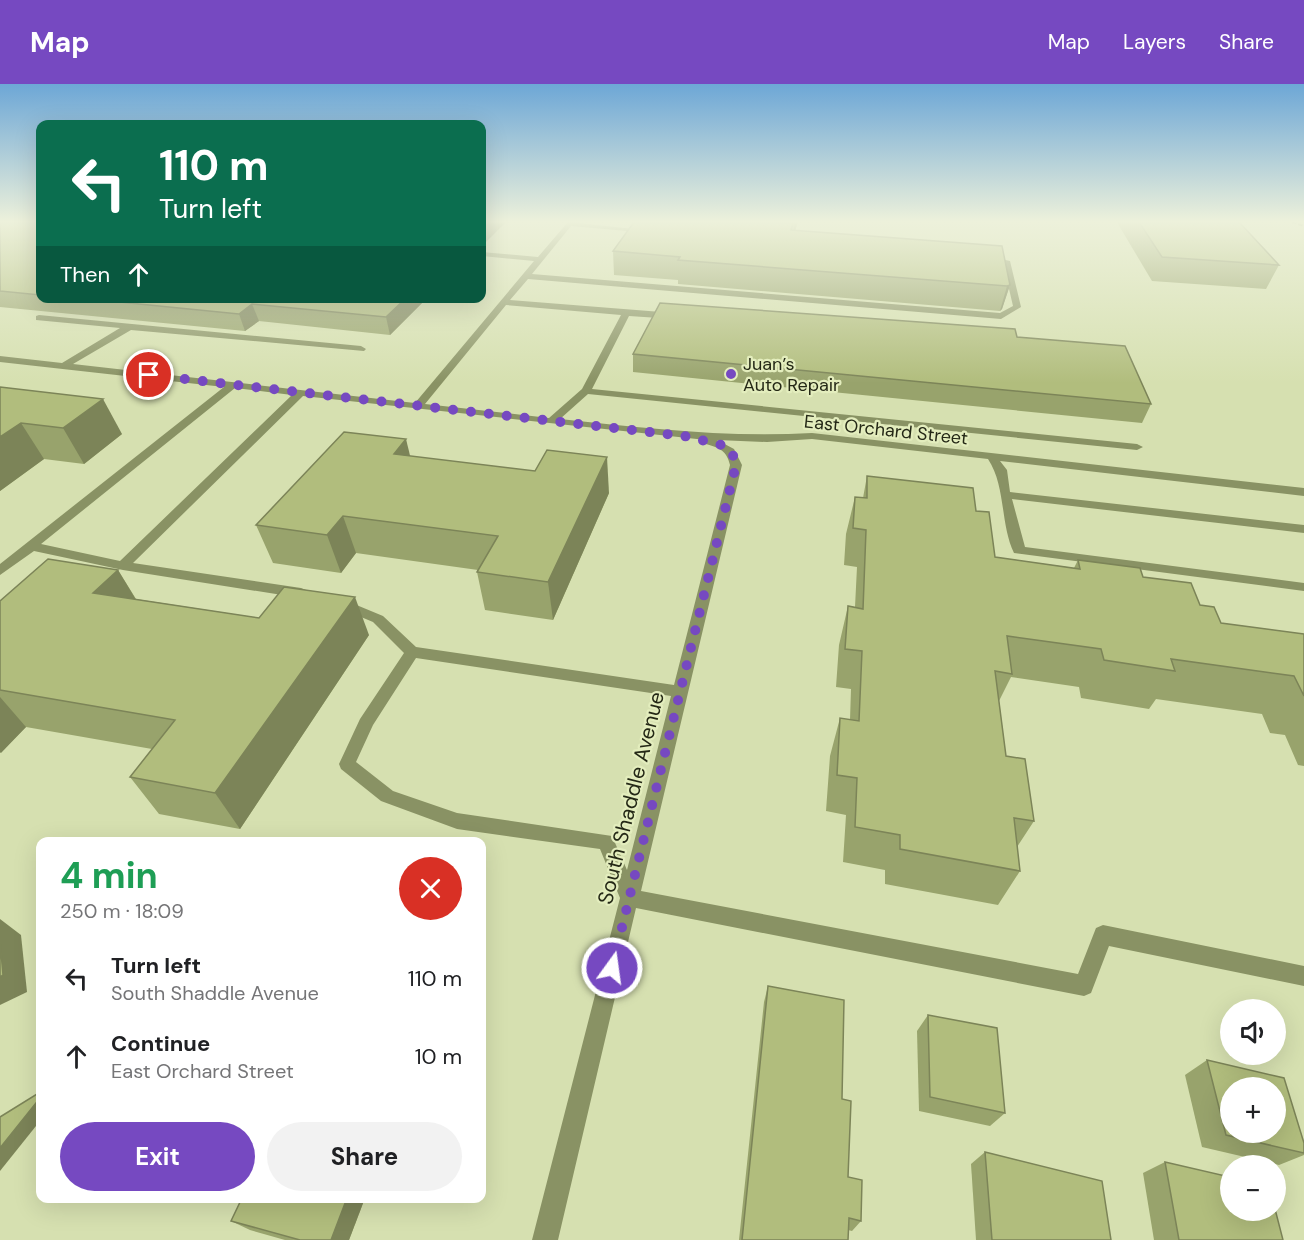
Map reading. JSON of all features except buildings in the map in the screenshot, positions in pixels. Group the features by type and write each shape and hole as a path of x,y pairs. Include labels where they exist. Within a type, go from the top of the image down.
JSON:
{"street":[{"path":"418,405 526,276 851,308 1001,316 1017,307 1010,276"},
{"path":"504,302 682,316"},
{"path":"551,421 586,391 626,313"},
{"path":"39,318 361,350"},
{"path":"64,366 129,327"},
{"name":"East Orchard Street","path":"0,359 684,436 767,439 812,436 1304,492"},
{"path":"0,571 233,385"},
{"path":"586,391 1137,447"},
{"path":"123,566 301,392"},
{"name":"South Shaddle Avenue","path":"545,1240 736,465 732,452 726,446 684,436"},
{"path":"992,457 1001,470 1019,550 1304,587"},
{"path":"1005,495 1304,529"},
{"path":"30,546 123,566 327,598 378,619 412,652 680,692"},
{"path":"412,652 366,723 347,764 387,796 458,821 606,842 629,898 1084,986 1103,935 1304,976"}],"place":[{"name":"Juan’s Auto Repair","path":"731,374"}],"route":[{"path":"149,375 684,436 726,446 732,452 736,465 612,968"}]}
